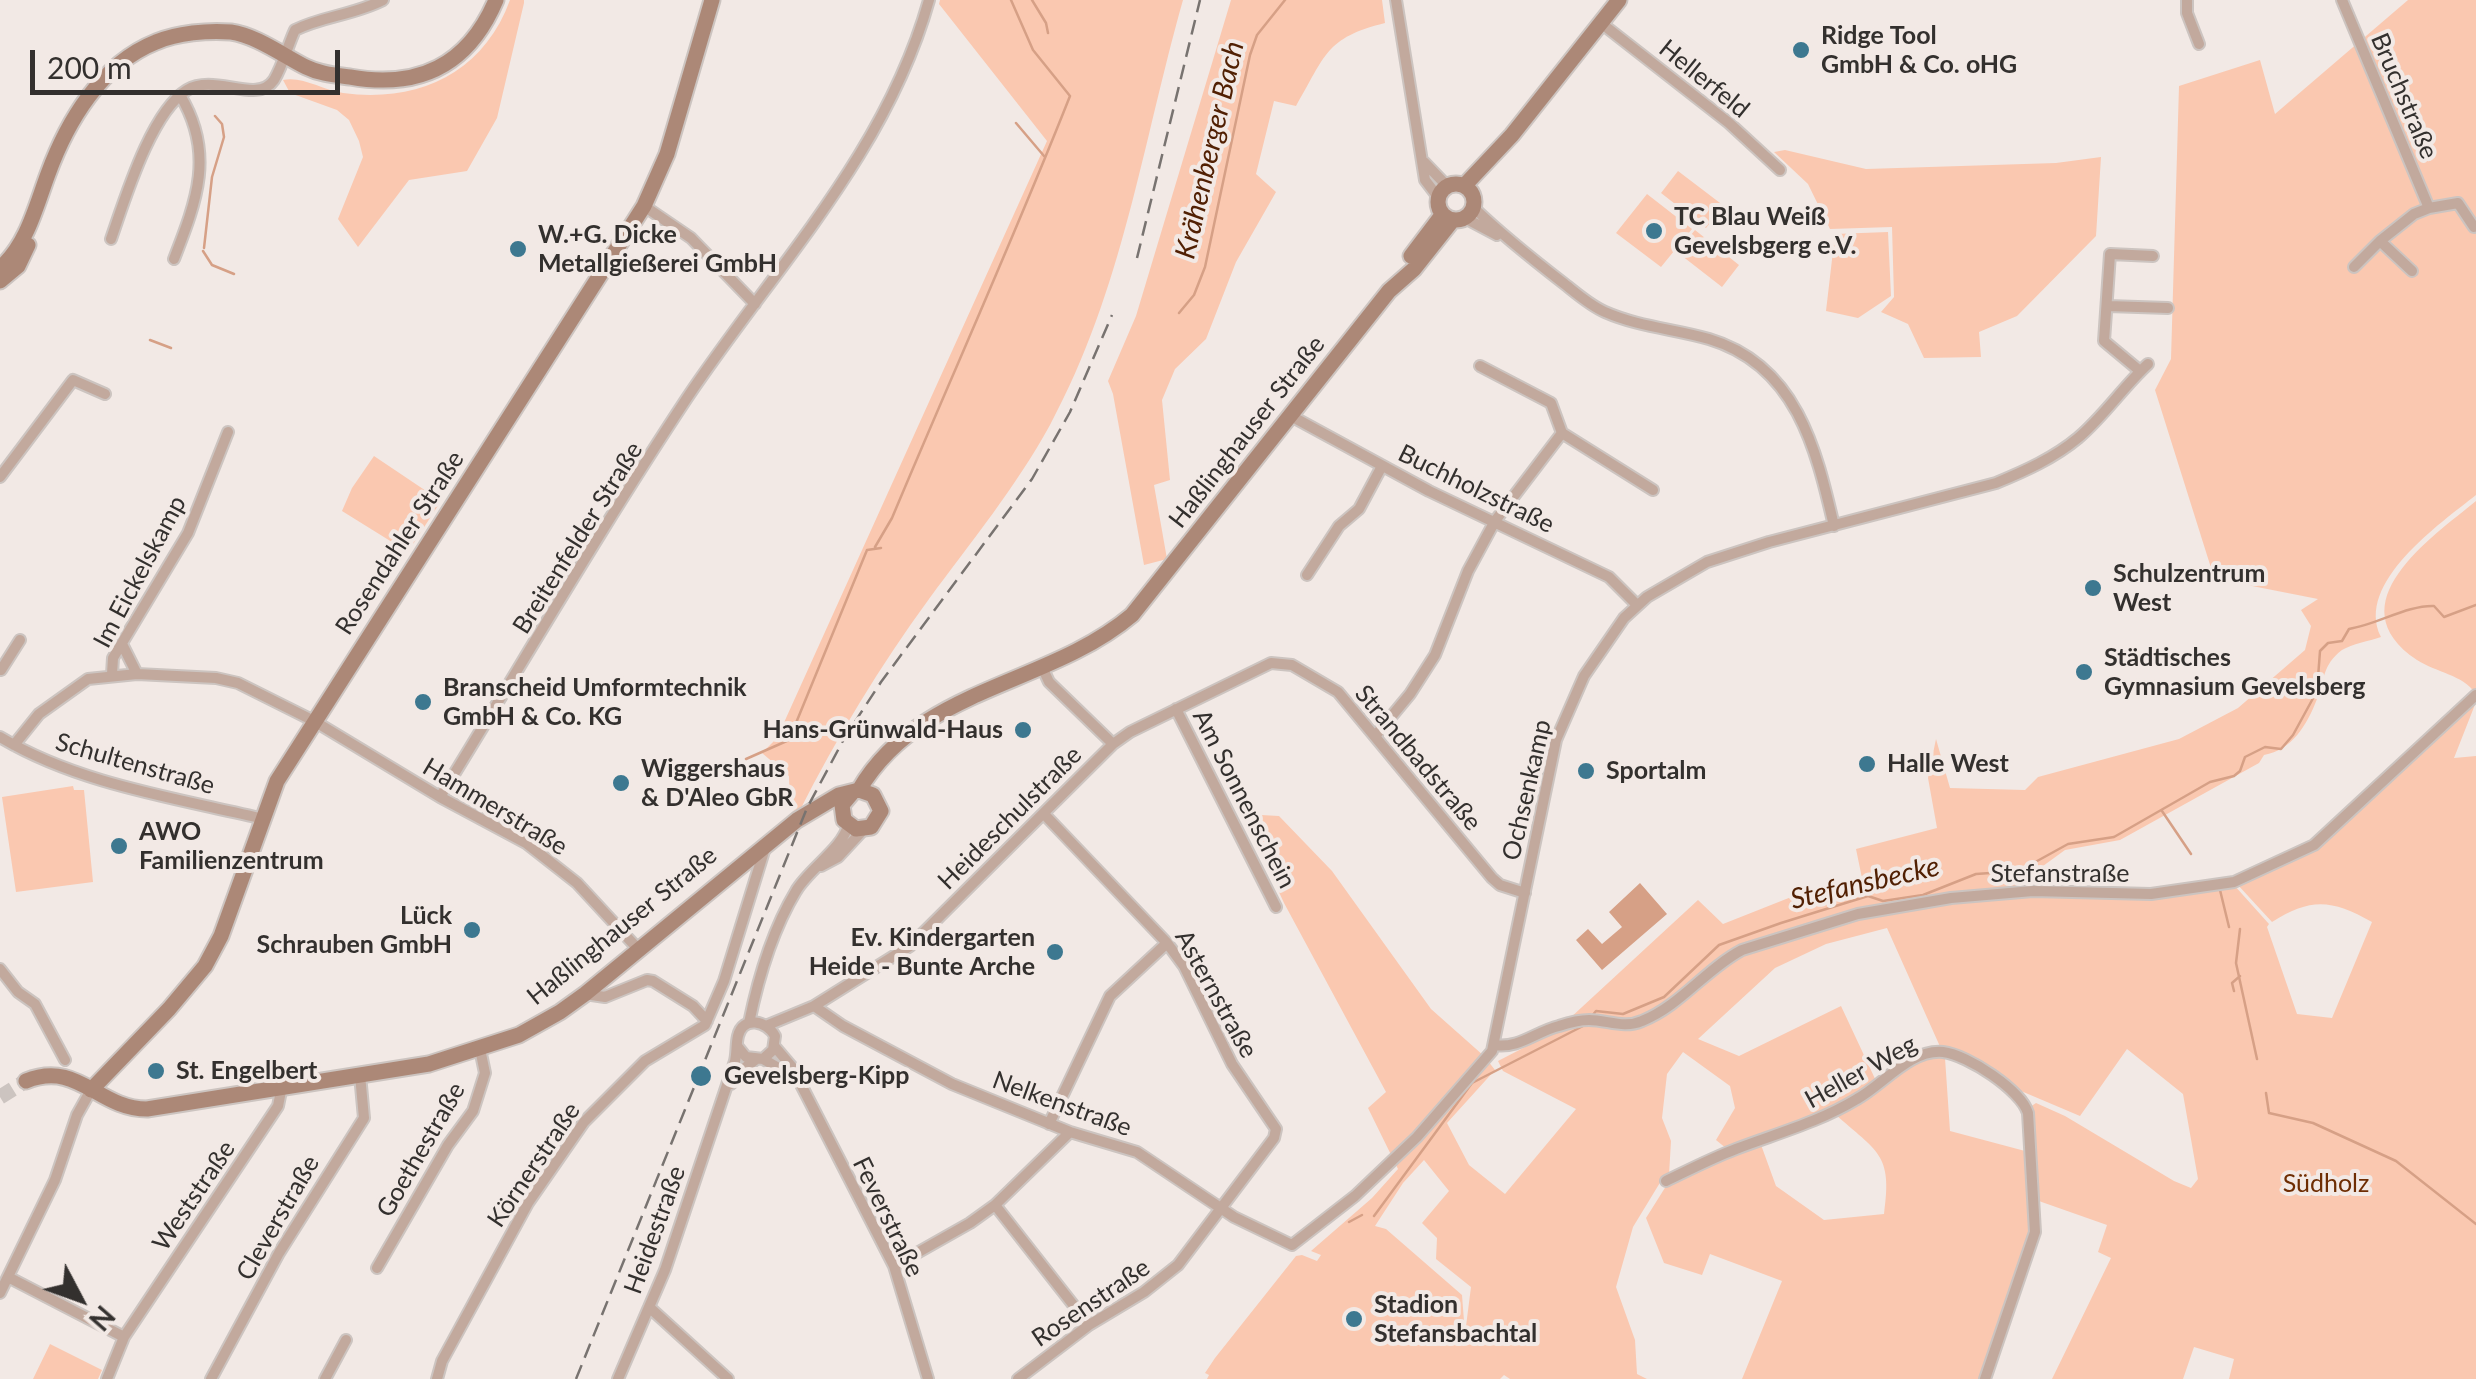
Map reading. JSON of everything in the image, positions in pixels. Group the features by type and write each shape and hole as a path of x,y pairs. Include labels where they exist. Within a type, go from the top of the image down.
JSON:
{"main road":[{"path":"0,268 29,226 58,148 72,122 101,82 135,52 155,42 218,34 258,52 308,59 348,77 392,82 439,68 468,47 496,0"},
{"name":"Rosendahler Straße","path":"91,1090 169,1010 205,966 221,936 278,781 644,206 667,154 712,0"},
{"name":"Haßlinghauser Straße","path":"26,1081 52,1075 70,1076 124,1108 147,1108 360,1075 429,1064 480,1049 537,1026 585,994 766,842 835,796 862,792 886,754 939,712 1088,646 1132,615 1390,292 1406,263 1618,0"},
{"path":"0,281 18,266 30,239 29,226"},
{"path":"821,808 851,823 876,822 879,802 862,792 844,799 851,823"}],"street":[{"path":"111,239 162,116 180,95 203,84 259,90 267,87 295,30 308,23 360,12 382,0"},
{"name":"Breitenfelder Straße","path":"440,797 688,398 816,224 873,134 901,79 929,0"},
{"path":"1396,0 1424,162 1457,204 1603,311 1725,345 1767,373 1789,398 1807,428 1834,526"},
{"path":"2187,0 2187,13 2199,44"},
{"name":"Bruchstraße","path":"2342,0 2429,208"},
{"name":"Hellerfeld","path":"1601,22 1729,123 1780,170"},
{"path":"174,259 195,201 201,152 194,118 180,95"},
{"path":"2354,268 2380,240 2414,214 2429,208 2458,204 2474,227"},
{"path":"644,206 691,238 755,304"},
{"path":"2380,240 2412,271"},
{"name":"Ochsenkamp","path":"1292,1246 1355,1196 1417,1138 1494,1045 1553,755 1570,703 1598,652 1638,606 1677,577 1707,562 1996,483 2056,455 2080,436 2144,368 2104,341 2110,254 2153,256"},
{"path":"2108,306 2168,308"},
{"path":"1480,366 1552,403 1562,433 1653,490"},
{"path":"0,477 72,380 105,394"},
{"name":"Buchholzstraße","path":"1291,416 1382,466 1608,577 1638,606"},
{"name":"Im Eickelskamp","path":"112,674 113,658 188,532 228,432"},
{"path":"1376,734 1410,694 1435,655 1468,571 1496,521 1562,433"},
{"path":"1307,575 1338,526 1359,508 1382,466"},
{"path":"0,671 20,640"},
{"path":"122,644 137,674"},
{"name":"Strandbadstraße","path":"1272,664 1292,665 1338,692 1492,878 1500,885 1524,892"},
{"name":"Heideschulstraße","path":"760,1023 787,1018 814,1006 910,946 1113,744 1272,664"},
{"path":"1042,667 1049,682 1113,744"},
{"name":"Im Eickelskamp","path":"14,746 56,699 88,679 112,674 238,682 314,722"},
{"name":"Stefanstraße","path":"1494,1045 1509,1047 1547,1029 1589,1020 1622,1025 1640,1023 1724,959 1742,950 1858,914 1980,894 2090,890 2150,894 2234,882 2314,845 2476,695"},
{"name":"Am Sonnenschein","path":"1176,710 1276,907"},
{"name":"Hammerstraße","path":"314,722 440,797 496,824 551,861 577,883 638,949"},
{"name":"Schultenstraße","path":"0,737 76,772 264,820"},
{"name":"Asternstraße","path":"1044,814 1168,943 1184,966 1232,1064 1276,1129 1274,1138 1220,1208"},
{"path":"787,1018 775,1043 760,1023 758,987 796,890 842,839 851,823"},
{"path":"585,994 604,996 646,980 653,981 693,1006 707,1021 732,958 766,842"},
{"path":"1049,1124 1110,996 1168,943"},
{"path":"0,969 18,992 35,1004 65,1060"},
{"name":"Nelkenstraße","path":"814,1006 925,1071 1070,1132 1138,1152 1220,1208 1292,1246"},
{"name":"Körnerstraße","path":"436,1379 528,1202 584,1122 645,1062 700,1030 707,1021"},
{"name":"Heidestraße","path":"618,1379 665,1270 725,1094 738,1035 760,1023"},
{"name":"Heidestraße","path":"725,1094 741,1071 775,1043"},
{"name":"Feverstraße","path":"775,1043 792,1067 894,1266 928,1379"},
{"path":"738,1047 743,1054 796,1078"},
{"name":"Goethestraße","path":"377,1268 448,1145 473,1110 485,1073 480,1049"},
{"name":"Heller Weg","path":"1666,1181 1731,1150 1797,1130 1858,1099 1922,1055 1944,1052 2002,1082 2024,1100 2028,1113 2035,1232 1985,1379"},
{"name":"Cleverstraße","path":"211,1379 278,1252 364,1118 360,1075"},
{"name":"Weststraße","path":"107,1379 124,1337 278,1106 282,1086"},
{"path":"0,1293 55,1180 77,1115 91,1090"},
{"path":"894,1266 996,1204 1070,1132"},
{"path":"996,1204 1089,1325"},
{"name":"Rosenstraße","path":"1018,1379 1089,1325 1163,1278 1182,1261 1220,1208"},
{"path":"8,1277 124,1337"},
{"path":"649,1307 728,1379"},
{"path":"326,1379 346,1340"}],"green space":[{"path":"510,0 524,3 497,118 467,171 409,180 358,247 338,219 363,157 359,141 349,120 337,110 290,93 283,80 370,95 421,87 465,65 498,26"},
{"path":"940,0 1183,0 1113,269 1075,374 1037,448 893,650 799,812 790,809 789,776 762,753 777,738 1047,141 939,4"},
{"path":"1231,0 1382,0 1385,23 1338,42 1296,106 1274,101 1256,174 1276,192 1236,262 1206,339 1175,369 1162,400 1170,480 1154,485 1167,559 1144,565 1108,381 1136,316"},
{"name":"Südholz","path":"2408,0 2476,0 2476,495 2405,556 2380,596 2376,617 2381,637 2351,646 2336,656 2327,667 2308,718 2283,748 2264,755 2259,763 2120,840 2065,850 2010,890 2156,891 2234,885 2269,924 2297,1014 2332,1018 2372,922 2345,909 2322,904 2299,908 2272,922 2237,884 2313,851 2476,702 2454,758 2476,756 2476,1379 2229,1379 2234,1359 2194,1347 2183,1379 2052,1379 2111,1258 2098,1252 2107,1225 2036,1200 2030,1107 2036,1103 2065,1116 2191,1188 2198,1179 2183,1094 2127,1049 2080,1116 1942,1051 1887,928 1826,944 1775,968 1698,1039 1739,1056 1841,1006 1877,1083 1823,1113 1727,1149 1716,1140 1735,1108 1730,1086 1683,1052 1667,1074 1662,1118 1671,1141 1669,1175 1661,1181 1633,1227 1616,1287 1635,1340 1637,1374 1647,1379 1510,1379 1504,1375 1500,1379 1207,1379 1209,1375 1205,1373 1215,1358 1296,1256 1317,1261 1321,1255 1311,1251 1372,1198 1398,1169 1368,1108 1386,1092 1284,903 1243,814 1279,816 1332,871 1431,1009 1495,1070 1447,1123 1469,1165 1505,1194 1576,1109 1503,1071 1498,1061 1556,1031 1698,900 1723,924 1819,886 1863,883 1856,849 1937,828 1928,778 1936,739 1950,788 2025,790 2038,777 2179,739 2238,708 2305,650 2311,626 2301,610 2318,599 2247,585 2212,571 2155,390 2171,359 2179,86 2260,60 2275,114","holes":["1424,1160 1449,1191 1422,1223 1437,1238 1436,1259 1471,1287 1465,1334 1462,1295 1386,1229 1375,1226 1403,1183"]},
{"path":"1785,150 1866,169 2056,163 2101,157 2096,236 2017,316 1979,332 1981,357 1924,358 1908,324 1881,312 1894,297 1892,227 1830,229 1808,184 1774,152"},
{"name":"TC Blau Weiß Gevelsbgerg e.V.","path":"1678,171 1724,206 1706,228 1661,193"},
{"name":"TC Blau Weiß Gevelsbgerg e.V.","path":"1647,194 1692,229 1661,267 1616,233"},
{"name":"TC Blau Weiß Gevelsbgerg e.V.","path":"1695,230 1739,265 1722,287 1677,252"},
{"path":"1888,232 1891,296 1858,318 1826,311 1835,234"},
{"path":"374,456 441,501 408,552 342,511"},
{"path":"2476,501 2476,694 2456,678 2417,660 2394,639 2385,617 2387,595 2398,573"},
{"path":"73,786 74,790 84,790 93,882 16,892 2,797"},
{"path":"1922,1058 1945,1058 1950,1131 2025,1151 2032,1231 1981,1379 1742,1379 1782,1281 1710,1254 1702,1275 1664,1263 1646,1218 1668,1183 1760,1142 1776,1186 1824,1220 1884,1214 1886,1178 1879,1155 1835,1114"},
{"path":"50,1344 102,1370 98,1379 33,1379"}],"shaded area":[{"path":"1640,883 1667,914 1602,970 1576,940 1588,929 1602,944 1622,927 1609,912"}],"waterway":[{"path":"875,547 892,518 1070,96 1033,50 1011,0"},
{"path":"1032,0 1048,33"},
{"name":"Krähenberger Bach","path":"1179,313 1194,295 1205,267 1250,55 1257,35 1285,0"},
{"path":"204,248 212,177 224,137 222,124 215,116"},
{"path":"1016,123 1044,156"},
{"path":"203,251 212,265 234,274"},
{"path":"150,340 171,348"},
{"name":"Krähenberger Bach","path":"746,759 789,740 867,550 881,548"},
{"name":"Stefansbecke","path":"1592,1016 1596,1011 1623,1014 1664,997 1719,945 1781,923 1868,896 1883,901 1923,895 1976,874 2019,871 2068,844 2114,837 2210,782 2234,776 2245,757 2265,747 2281,749 2317,691 2320,651 2328,643 2342,641 2349,629 2424,606 2434,606 2444,617 2476,605"},
{"path":"2162,811 2191,854"},
{"path":"2220,890 2229,927"},
{"path":"2240,929 2236,963 2257,1059"},
{"path":"2234,991 2232,983 2240,976"},
{"name":"Stefansbecke","path":"1374,1216 1472,1083 1583,1026"},
{"path":"2266,1093 2269,1113 2313,1123 2396,1161 2476,1224"},
{"name":"Stefansbecke","path":"1349,1222 1362,1215"}],"tunnel":[{"path":"0,1097 26,1081"}],"railway":[{"path":"1137,258 1200,0"},
{"path":"576,1379 807,808 845,737 881,682 1032,479 1070,412 1112,315"}],"place":[{"name":"Ridge Tool GmbH & Co. oHG","path":"1801,50"},
{"name":"TC Blau Weiß Gevelsbgerg e.V.","path":"1654,231"},
{"name":"W.+G. Dicke Metallgießerei GmbH","path":"518,249"},
{"name":"Schulzentrum West","path":"2093,588"},
{"name":"Städtisches Gymnasium Gevelsberg","path":"2084,672"},
{"name":"Branscheid Umformtechnik GmbH & Co. KG","path":"423,702"},
{"name":"Hans-Grünwald-Haus","path":"1023,730"},
{"name":"Halle West","path":"1867,764"},
{"name":"Sportalm","path":"1586,771"},
{"name":"Wiggershaus & D'Aleo GbR","path":"621,783"},
{"name":"AWO Familienzentrum","path":"119,846"},
{"name":"Lück Schrauben GmbH","path":"472,930"},
{"name":"Ev. Kindergarten Heide - Bunte Arche","path":"1055,952"},
{"name":"St. Engelbert","path":"156,1071"},
{"name":"Gevelsberg-Kipp","path":"701,1076"},
{"name":"Stadion Stefansbachtal","path":"1354,1319"}]}
